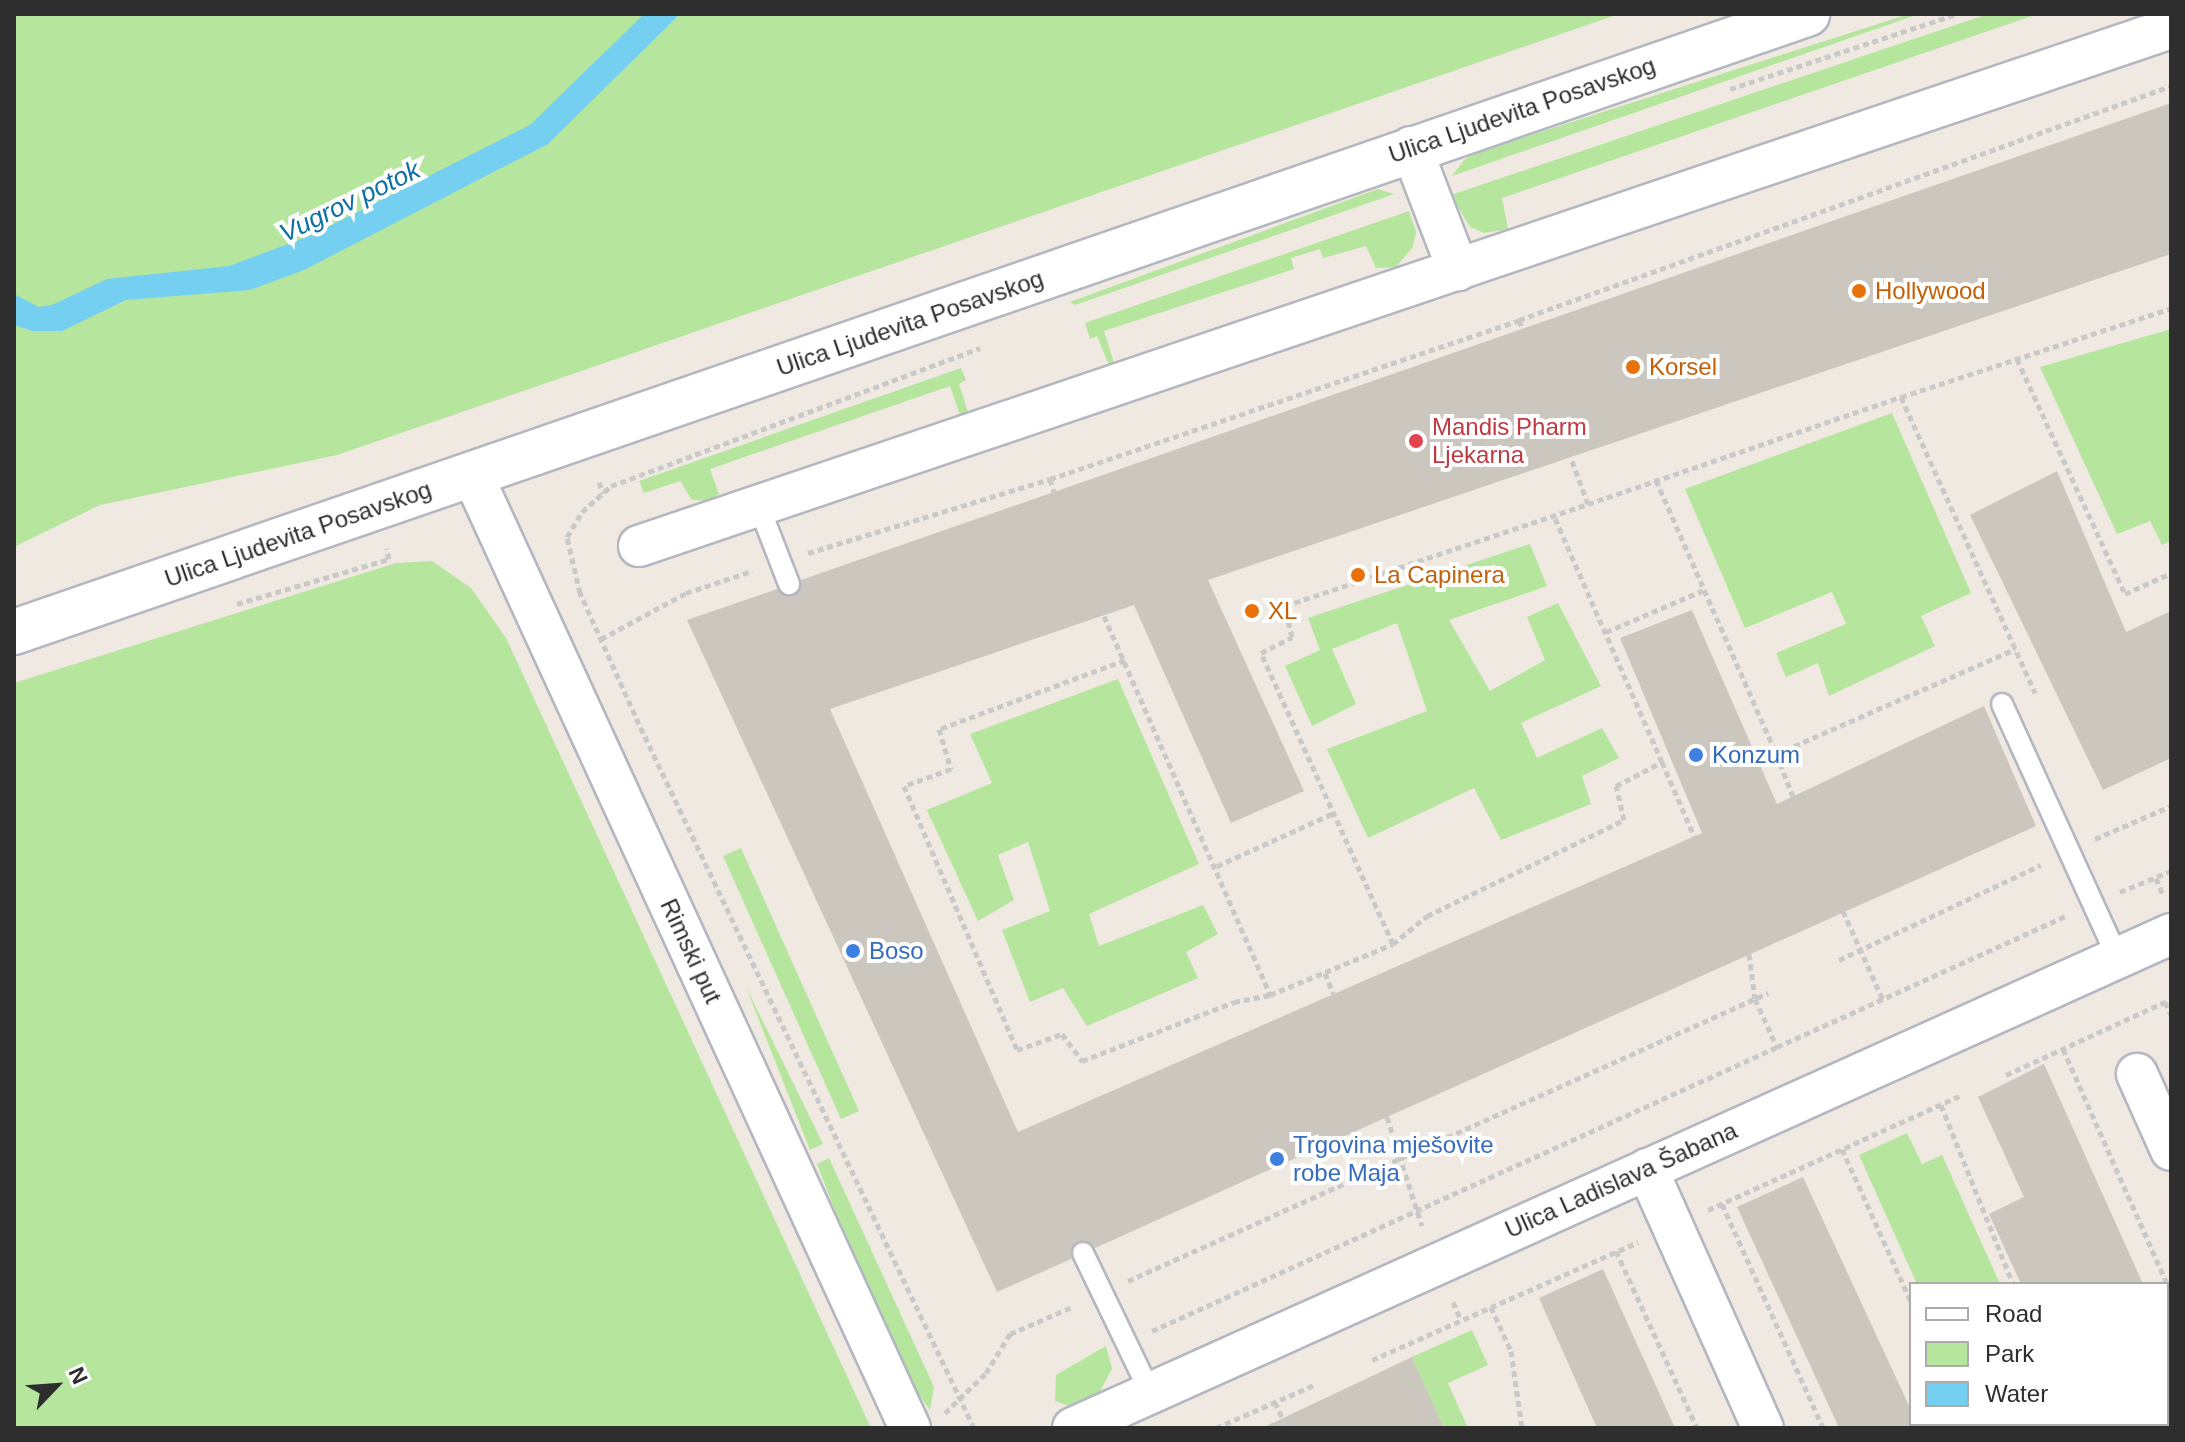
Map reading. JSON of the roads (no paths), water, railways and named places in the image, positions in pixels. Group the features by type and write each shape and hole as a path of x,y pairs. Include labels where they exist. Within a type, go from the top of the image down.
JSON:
{"main road":[{"name":"Ulica Ljudevita Posavskog","path":"14,632 1411,147 1807,14"}],"street":[{"path":"639,546 2171,28"},
{"path":"1411,147 1458,270"},
{"name":"Rimski put","path":"472,474 926,1422"},
{"name":"Ulica Ladislava Šabana","path":"1073,1428 2171,934"},
{"path":"2137,1074 2171,1150"},
{"path":"1647,1169 1763,1428"}],"lane":[{"path":"758,504 789,584"},
{"path":"2002,704 2118,958"},
{"path":"1083,1253 1150,1392"}],"water":[{"path":"644,14 680,14 548,144 304,270 250,290 126,300 62,331 32,331 14,325 14,294 39,307 52,305 107,279 229,266 312,235 530,125"}],"place":[{"name":"Hollywood","path":"1859,291"},
{"name":"Korsel","path":"1633,367"},
{"name":"Mandis Pharm Ljekarna","path":"1416,441"},
{"name":"La Capinera","path":"1358,575"},
{"name":"XL","path":"1252,611"},
{"name":"Konzum","path":"1696,755"},
{"name":"Boso","path":"853,951"},
{"name":"Trgovina mješovite robe Maja","path":"1277,1159"}],"water label":[{"name":"Vugrov potok","path":"350,202"}]}
